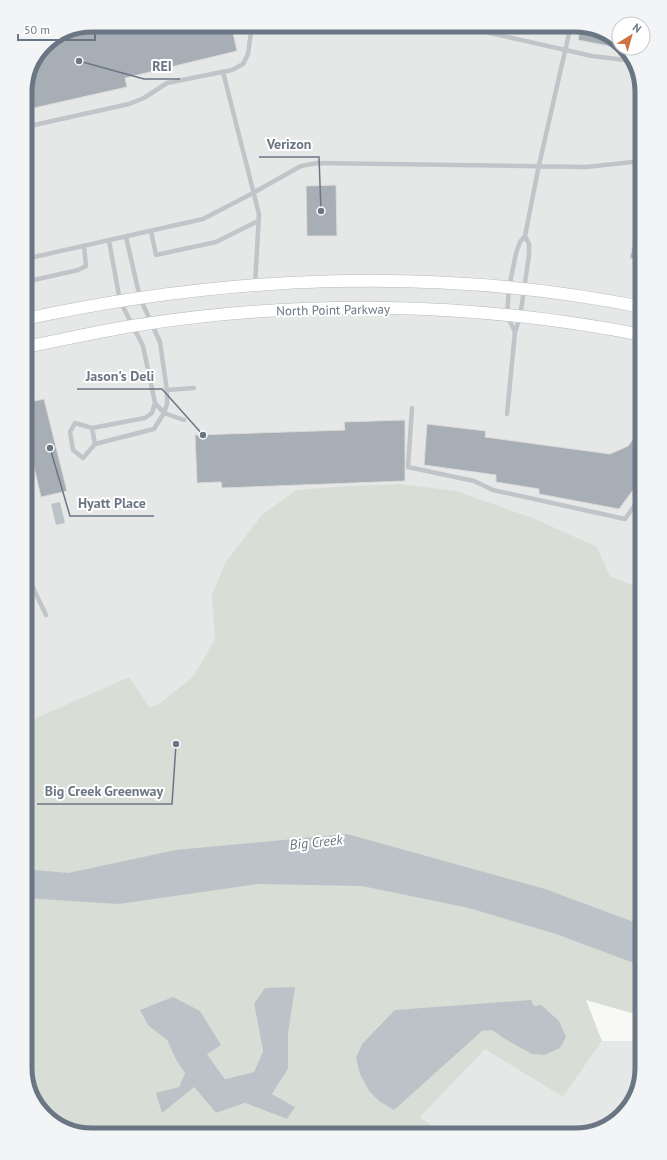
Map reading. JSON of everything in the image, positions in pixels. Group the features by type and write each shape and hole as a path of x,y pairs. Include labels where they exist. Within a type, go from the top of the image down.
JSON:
{"street":[{"name":"North Point Parkway","path":"32,318 140,298 255,285 323,282 376,281 471,284 595,299 635,306"},
{"name":"North Point Parkway","path":"32,346 133,326 257,312 345,308 418,309 507,315 635,333"}],"lane":[{"path":"32,125 129,104 144,98 167,83 232,70 243,64 248,54 251,32"},
{"path":"486,32 592,56 626,60"},
{"path":"515,332 507,315 509,288 516,253 520,242 525,236 539,165 569,32"},
{"path":"223,72 259,214 255,285"},
{"path":"32,257 204,219 301,166 317,163 539,165 586,167 635,162"},
{"path":"151,231 156,255 216,242 258,221"},
{"path":"507,414 515,332 520,317 525,290 529,244 525,236"},
{"path":"109,240 120,301 143,346 155,403 152,413 145,418 92,428 75,422 70,432 73,450 83,458 95,444 154,429 164,413 167,404 167,390 160,342 140,298 126,237"},
{"path":"32,280 78,270 86,266 84,246"},
{"path":"167,390 194,388"},
{"path":"155,403 164,413 184,420"},
{"path":"412,408 408,467 474,481 493,490 625,519 635,505"},
{"path":"92,428 95,444"},
{"path":"32,585 46,615"}],"shaded area":[{"path":"92,32 579,32 594,35 611,44 611,56 622,56 629,66 633,77 635,92 635,586 610,576 597,547 32,796 32,88 38,66 44,56 62,40 73,35"},
{"path":"400,484 456,491 535,519 597,547 610,576 635,586 635,1014 586,1000 602,1041 563,1097 485,1049 420,1117 435,1128 88,1128 73,1125 59,1118 42,1101 34,1083 32,1068 32,720 129,677 150,708 159,704 193,677 215,639 212,594 226,562 262,515 296,490","holes":["294,987 288,1034 288,1069 272,1094 294,1107 287,1119 245,1103 216,1113 194,1087 179,1087 185,1073 176,1060 167,1040 207,1054 225,1079 254,1072 263,1051 254,1004"]},
{"path":"602,1041 635,1041 634,1076 627,1098 608,1118 590,1126 575,1128 434,1128 419,1117 485,1048 563,1097"}],"water":[{"path":"60,502 65,523 56,525 51,504"},
{"name":"Big Creek","path":"347,834 545,889 635,922 635,963 556,934 469,908 362,886 258,884 119,904 32,898 32,870 68,873 176,850"},
{"path":"295,987 288,1034 288,1069 272,1094 295,1107 287,1119 245,1103 216,1113 194,1087 162,1113 156,1093 179,1087 185,1073 176,1060 167,1040 148,1025 140,1010 173,997 200,1011 221,1045 207,1054 225,1079 254,1072 263,1051 254,1004 265,988"},
{"path":"531,1000 534,1006 541,1005 559,1021 566,1037 560,1048 544,1055 532,1054 492,1030 482,1031 394,1110 379,1101 369,1091 360,1074 356,1058 362,1044 395,1010"}],"building":[{"path":"92,32 233,32 237,51 125,78 127,87 32,108 32,88 38,66 44,56 53,47 62,40 73,35"},
{"path":"548,32 562,32 561,35"},
{"path":"580,32 601,38 611,44 611,46 578,40"},
{"path":"336,185 337,236 307,236 306,186"},
{"path":"635,234 635,259 630,258"},
{"path":"44,399 67,491 41,497 32,459 32,402"},
{"path":"405,420 405,481 222,488 221,482 197,483 195,435 345,430 344,422"},
{"path":"427,424 486,431 485,437 610,454 628,446 635,436 635,487 619,509 539,494 539,489 496,482 496,475 424,465"}],"place":[{"name":"REI","path":"79,61"},
{"name":"Verizon","path":"321,211"},
{"name":"Jason's Deli","path":"203,435"},
{"name":"Hyatt Place","path":"50,448"},
{"name":"Big Creek Greenway","path":"176,744"}]}
